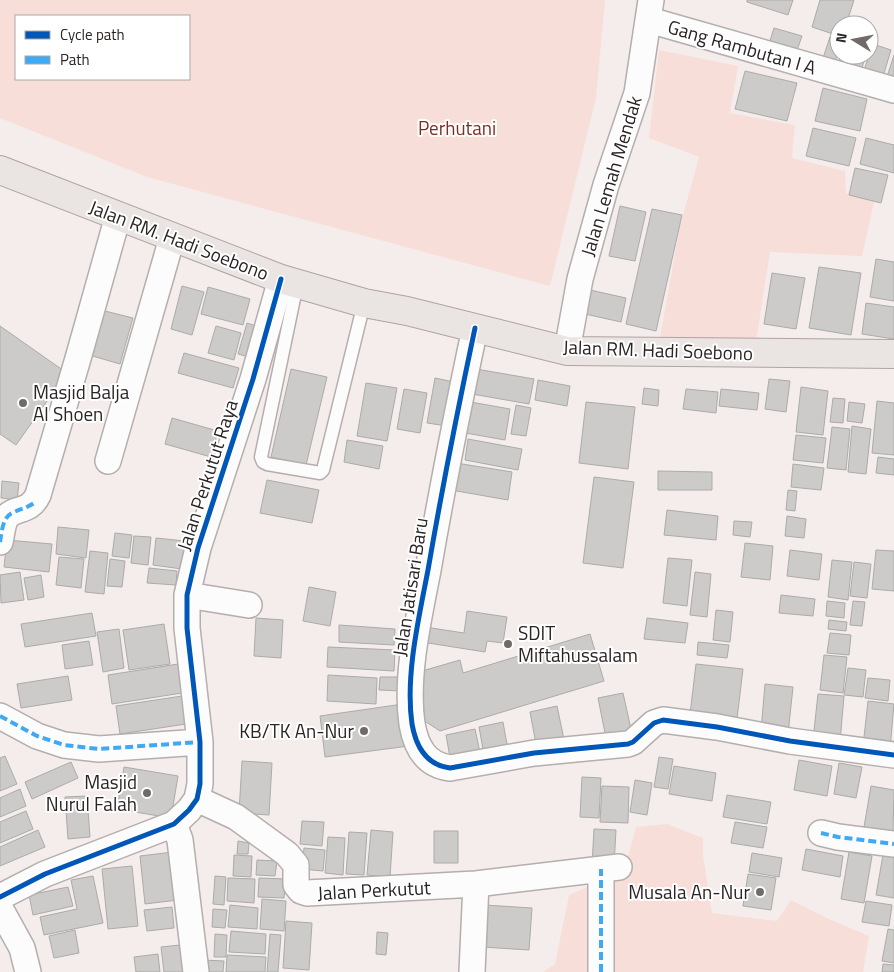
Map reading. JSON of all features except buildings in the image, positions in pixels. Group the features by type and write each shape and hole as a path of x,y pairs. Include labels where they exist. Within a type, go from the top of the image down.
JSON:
{"main road":[{"name":"Jalan RM. Hadi Soebono","path":"0,170 289,282 364,303 567,351 894,354"}],"street":[{"name":"Gang Rambutan I A","path":"650,10 894,90"},
{"name":"Jalan Lemah Mendak","path":"567,351 580,279 606,185 637,92 650,10"},
{"path":"0,542 6,519 11,513 27,508 34,503 38,495 118,216"},
{"path":"108,461 172,238"},
{"name":"Jalan Perkutut Raya","path":"197,799 200,784 200,742 188,652 186,628 187,595 198,548 253,380 289,282"},
{"name":"Jalan Jatisari Baru","path":"474,328 422,599 410,687 412,724 419,748 428,760 440,767 450,768 534,753 628,744 633,742 654,723 663,720 717,727 790,741 894,755"},
{"path":"187,595 249,605"},
{"path":"0,716 37,736 64,745 100,749 200,742"},
{"path":"0,897 46,874 174,824 189,810 197,799"},
{"name":"Jalan Perkutut","path":"197,799 236,816 287,854 294,860 296,865 295,879 298,888 307,893 476,884"},
{"path":"174,824 180,840 196,972"},
{"path":"821,833 894,844"},
{"path":"472,972 476,884 610,868 601,972"},
{"path":"0,908 22,948 28,972"}],"lane":[{"path":"289,282 261,457 263,462 267,464 320,473 323,470 364,303"}],"green space":[{"name":"Perhutani","path":"0,0 605,0 596,98 550,286 147,177 0,118"},
{"path":"659,50 738,66 730,113 795,125 792,158 845,171 846,193 875,198 862,256 770,252 756,342 659,343 680,226 699,157 649,138"},
{"path":"667,824 703,838 703,855 712,913 777,921 791,900 869,936 863,972 543,972 555,964 569,895 624,871 636,827"}],"marked path":[{"path":"0,542 6,518 12,513 34,503"},
{"path":"0,716 37,736 64,745 99,749 200,742"},
{"path":"821,833 894,844"},
{"path":"601,869 601,972"}],"cycle path":[{"path":"0,897 45,874 174,824 189,810 197,799 200,784 200,742 187,628 187,595 198,548 253,379 281,279"},
{"path":"475,328 456,418 417,627 412,667 410,686 412,724 419,747 428,759 450,768 534,753 628,744 633,742 654,723 663,720 717,727 790,741 894,755"}],"place":[{"name":"Masjid Balja Al Shoen","path":"23,403"},
{"name":"SDIT Miftahussalam","path":"508,644"},
{"name":"KB/TK An-Nur","path":"364,731"},
{"name":"Masjid Nurul Falah","path":"147,793"},
{"name":"Musala An-Nur","path":"760,892"}]}
